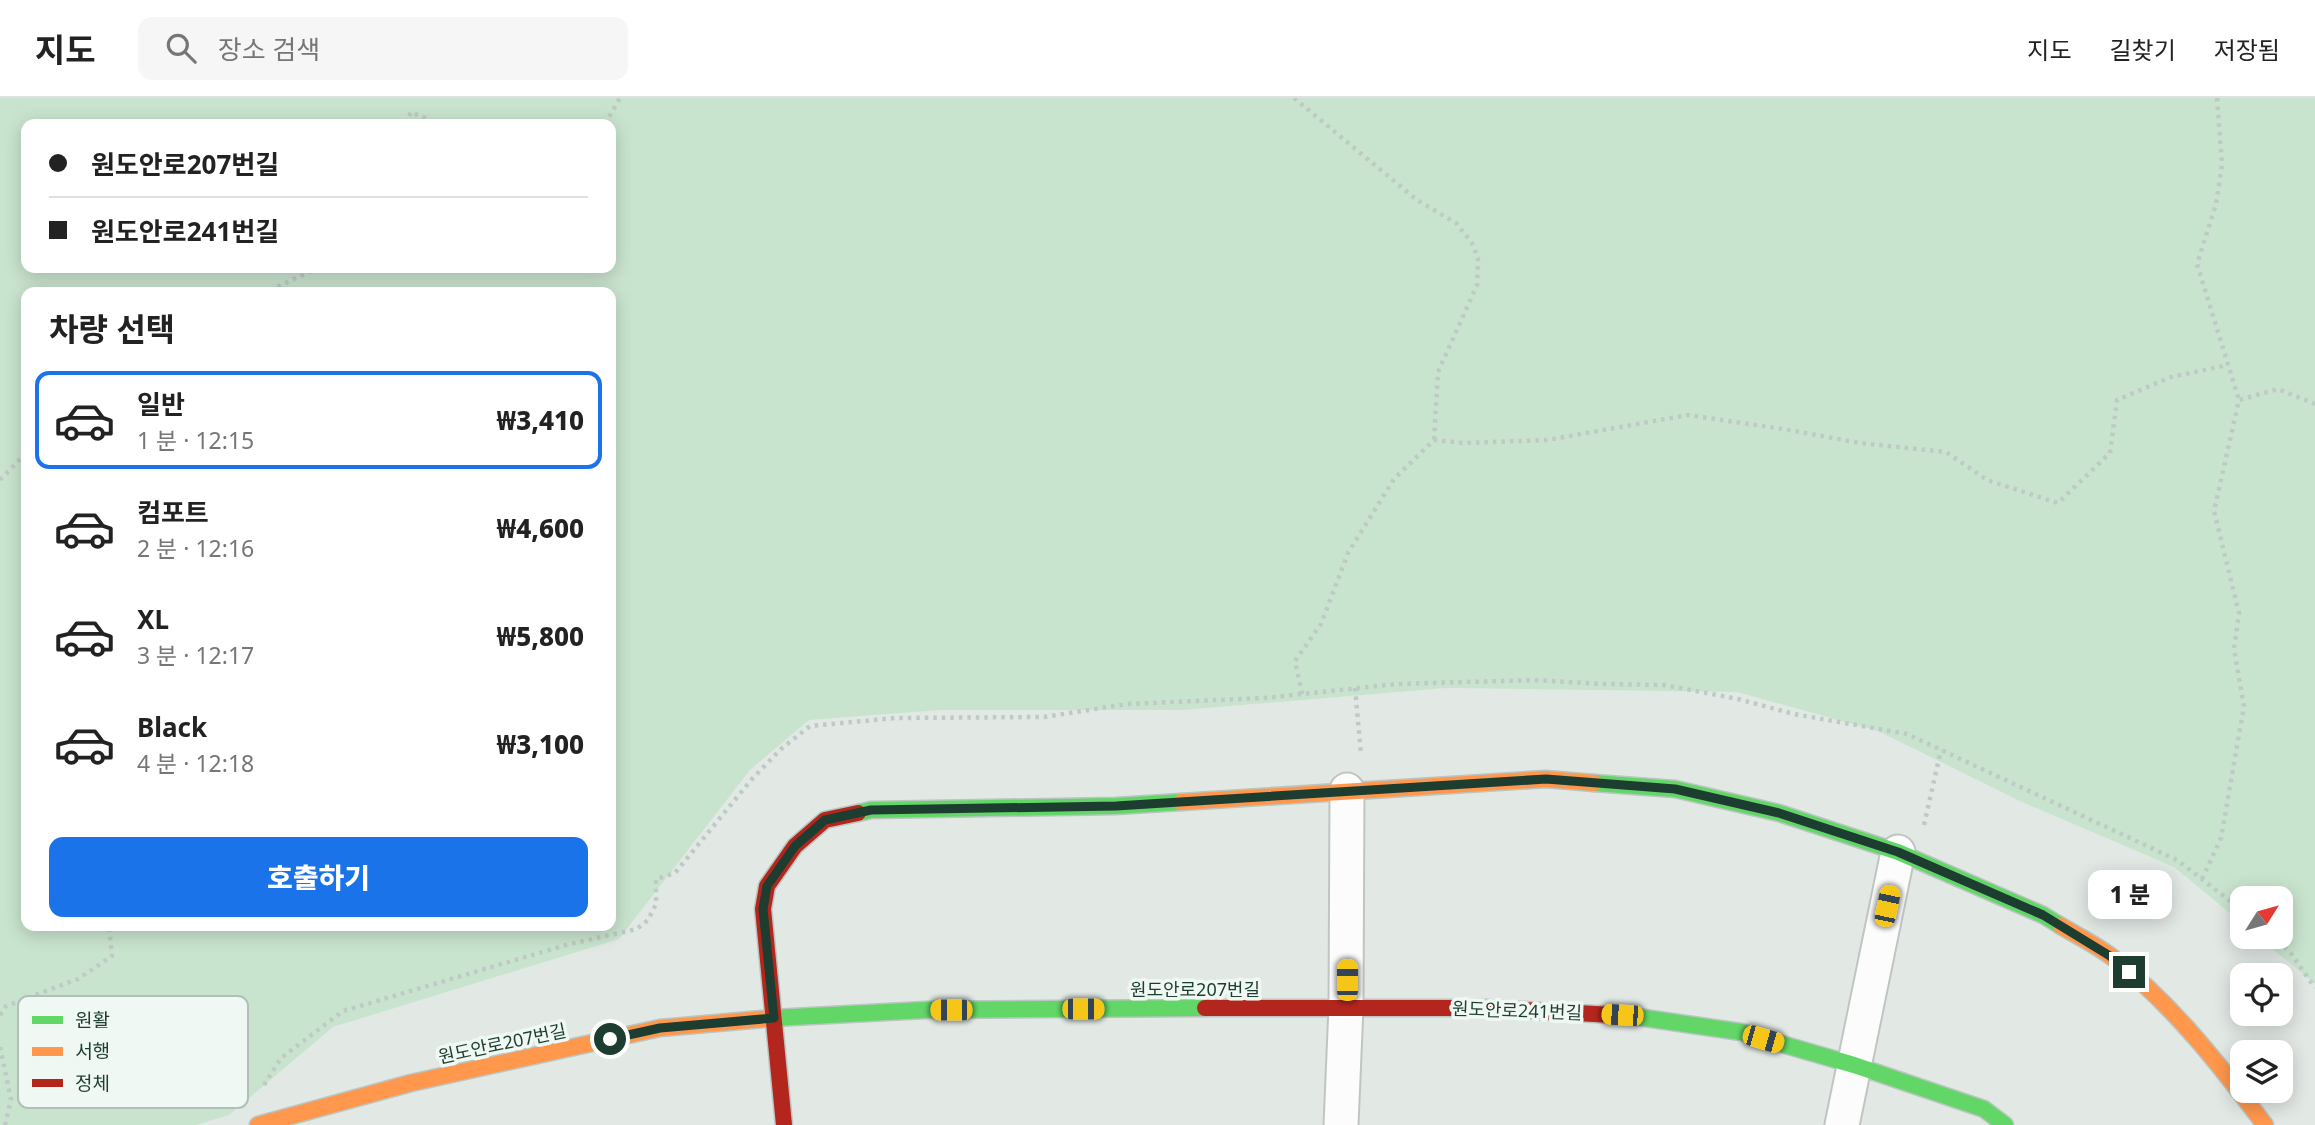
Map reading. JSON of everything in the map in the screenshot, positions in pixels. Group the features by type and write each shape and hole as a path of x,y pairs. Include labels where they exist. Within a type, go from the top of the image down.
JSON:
{"street":[{"path":"784,1125 763,909 767,886 795,846 825,820 871,810 1116,806 1546,779 1675,789 1779,813 1907,856 2043,915 2110,956 2167,1005 2225,1072 2265,1125"},
{"path":"1341,1125 1356,790"},
{"path":"1842,1125 1854,1065 1907,856"},
{"name":"원도안로207번길","path":"258,1125 411,1083 660,1028 774,1018 925,1010 1346,1007"},
{"name":"원도안로241번길","path":"1346,1007 1485,1008 1622,1015 1741,1032 1854,1065 1984,1110 2005,1125"}],"path":[{"path":"608,119 620,98"},
{"path":"1294,98 1417,200 1456,223 1472,243 1478,258 1477,285 1438,372 1434,440 1394,479 1348,553 1321,624 1295,661 1302,694"},
{"path":"2202,879 2221,838 2244,706 2234,649 2238,613 2214,511 2239,400 2197,264 2216,204 2222,165 2217,98"},
{"path":"408,119 411,112 427,119"},
{"path":"277,287 307,273"},
{"path":"1434,440 1462,443 1547,440 1688,415 1860,443 1946,452 1987,480 2058,503 2110,453 2117,400 2171,377 2228,365"},
{"path":"2239,400 2278,389 2315,404"},
{"path":"0,480 21,458"},
{"path":"1355,688 1356,790"},
{"path":"1907,856 1941,750"},
{"path":"33,996 78,979 112,956 110,931"},
{"path":"2286,949 2315,988"},
{"path":"0,1015 6,1006 18,1002"},
{"path":"0,1047 11,1099 5,1125"}],"green space":[{"path":"0,98 2315,98 2315,984 2293,963 2273,949 2293,949 2293,886 2230,886 2230,913 2174,867 2022,802 1878,731 1737,692 1446,688 1183,710 940,710 809,720 750,770 619,939 333,1027 248,1099 248,996 18,996 18,1108 237,1108 229,1115 196,1125 0,1125"}],"traffic: fast":[{"path":"1594,783 1675,789 1779,813 1898,852 2043,915 2061,926"},
{"path":"858,813 871,810 1116,806 1181,802"},
{"path":"774,1018 925,1010 1205,1008"},
{"path":"1631,1016 1741,1032 1854,1065 1984,1109 2005,1125"}],"traffic: slow":[{"path":"1181,802 1546,779 1594,783"},
{"path":"2061,926 2112,957 2155,995 2212,1057 2265,1125"},
{"path":"258,1125 411,1083 660,1028 774,1018"}],"traffic: jam":[{"path":"784,1125 763,909 767,886 795,846 825,820 858,813"},
{"path":"1205,1008 1485,1008 1631,1016"}],"route":[{"path":"610,1039 660,1028 774,1018 763,909 767,886 795,846 825,820 871,810 1116,806 1546,779 1675,789 1779,813 1898,852 2043,915 2110,956 2129,972"}]}
